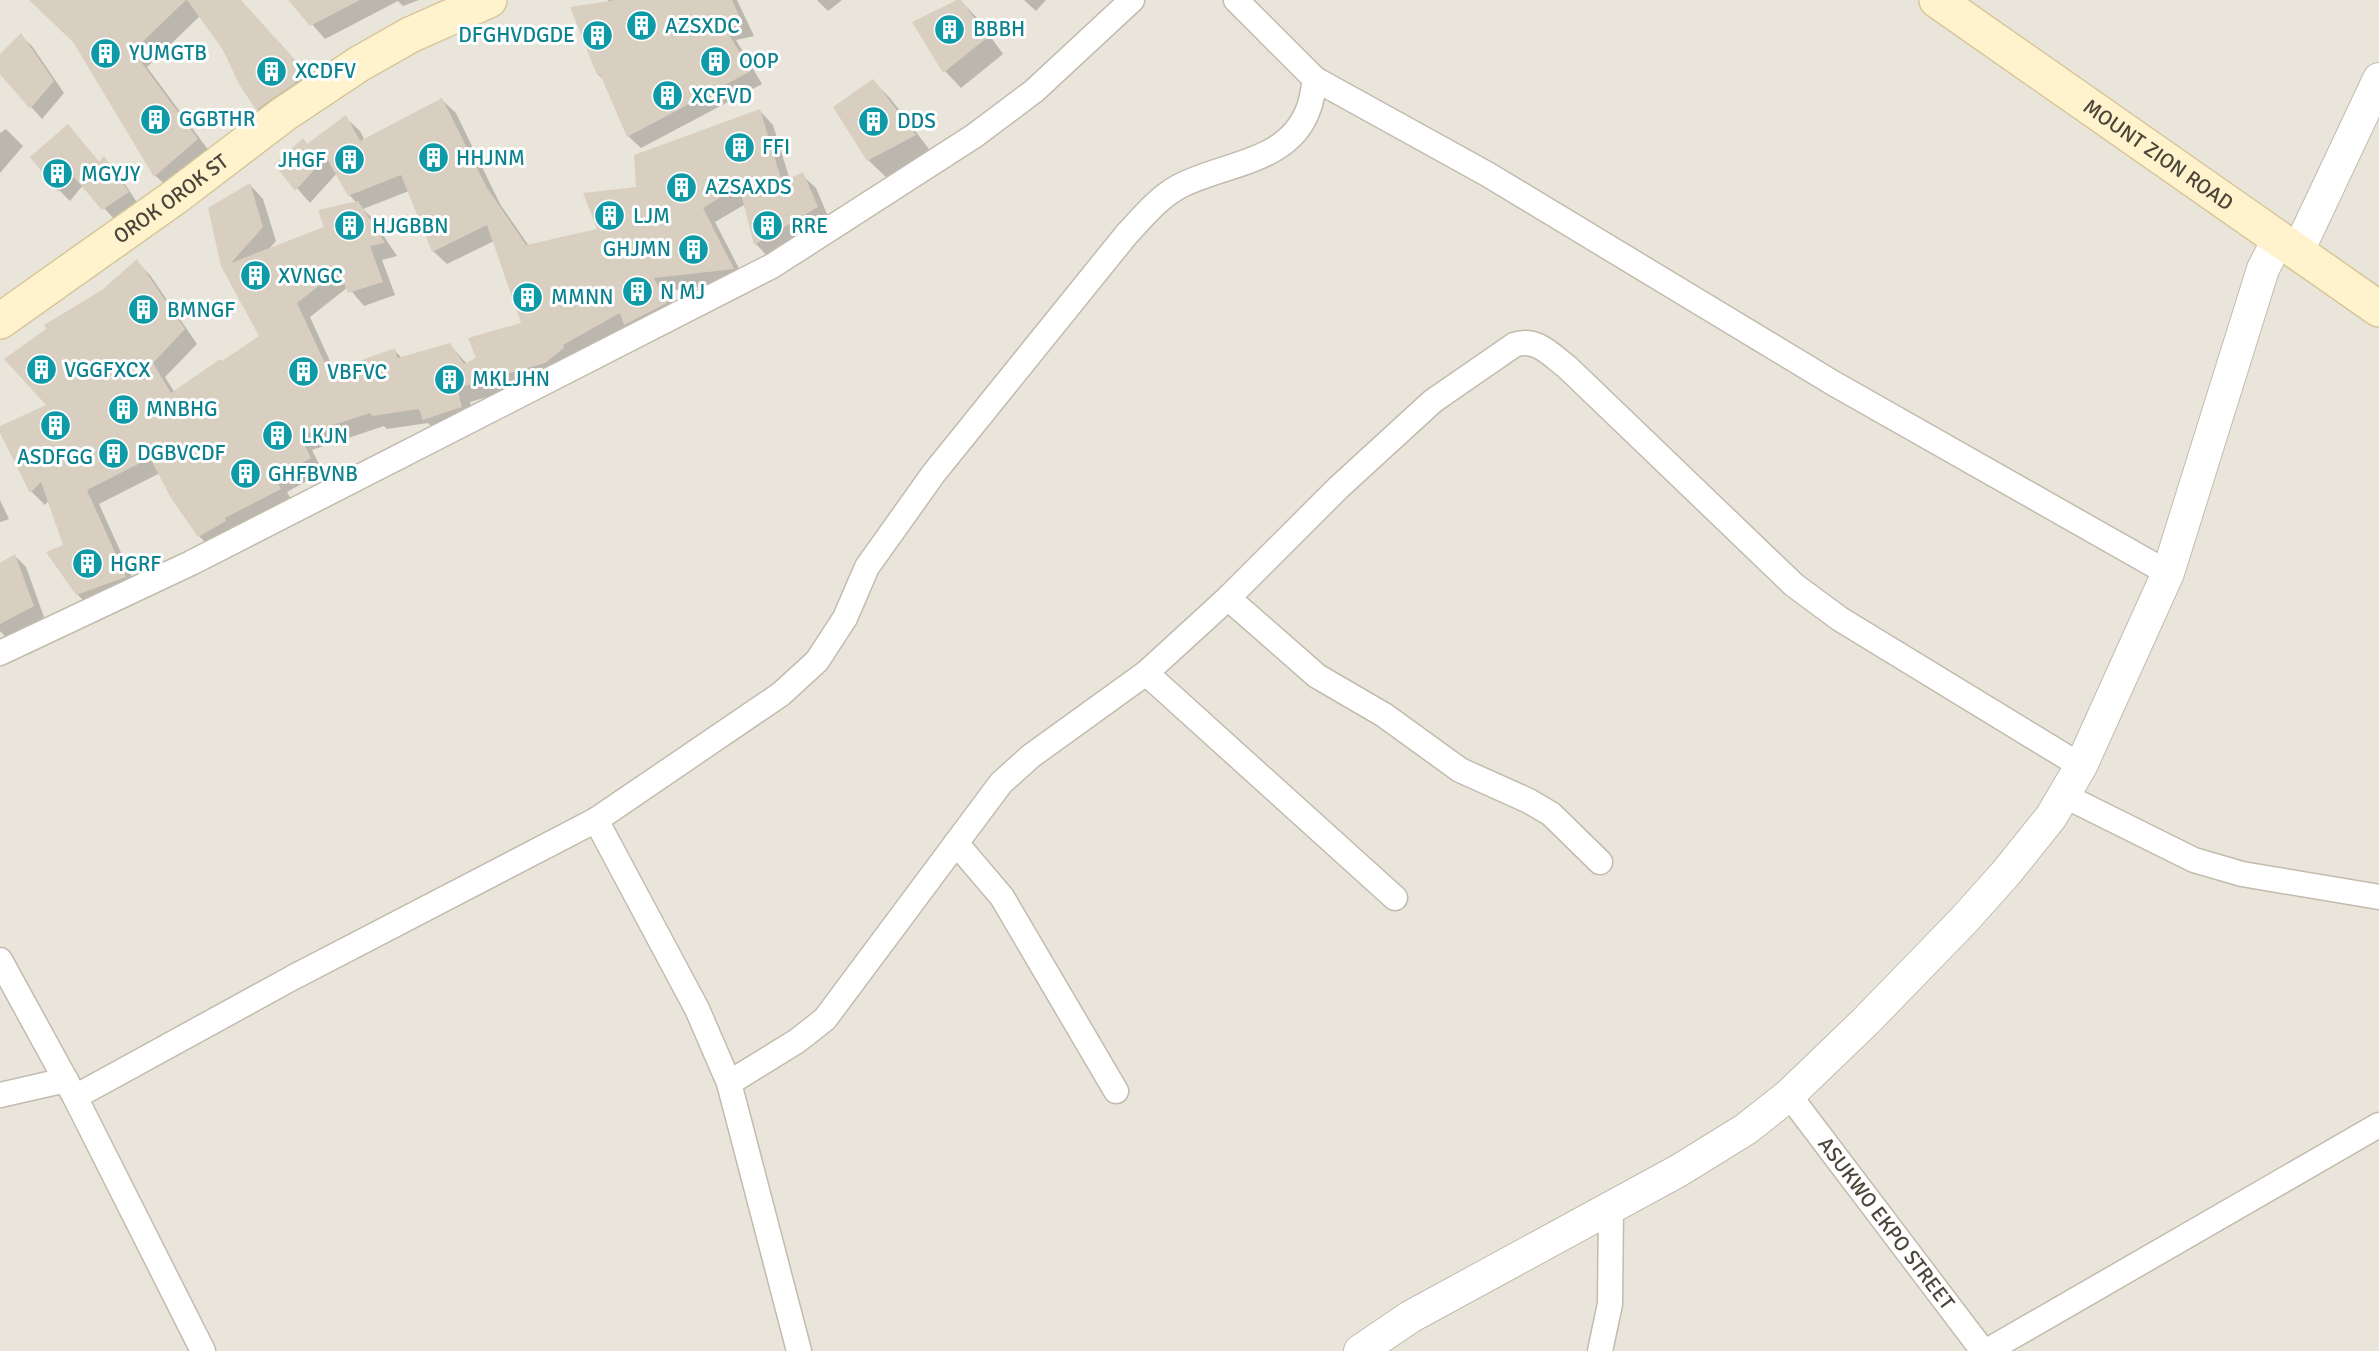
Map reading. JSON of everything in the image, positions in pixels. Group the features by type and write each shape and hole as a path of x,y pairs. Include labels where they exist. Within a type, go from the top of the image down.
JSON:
{"main road":[{"name":"OROK OROK ST","path":"0,321 175,197 284,114 359,64 410,35 489,0"},
{"name":"MOUNT ZION ROAD","path":"1937,0 2379,309"}],"street":[{"path":"0,653 191,563 772,266 974,136 1034,91 1132,0"},
{"path":"1236,0 1315,79 1487,174 1833,383 2168,573"},
{"path":"0,1095 71,1089 596,820 800,679 817,661 845,618 867,567 934,473 1126,235 1149,210 1177,188 1268,154 1294,135 1308,110 1315,79"},
{"path":"1360,1351 1410,1317 1612,1207 1746,1129 1789,1095 1866,1021 1972,911 2051,817 2081,766 2168,573 2263,270 2289,244 2379,79"},
{"path":"729,1083 797,1041 825,1019 1001,783 1021,765 1146,673 1228,598 1338,488 1433,401 1514,345 1525,341 1535,344 1567,367 1794,585 1840,619 2081,766"},
{"path":"1228,598 1317,676 1384,715 1460,770 1529,801 1550,814 1600,862"},
{"path":"1146,673 1395,898"},
{"path":"2063,796 2194,860 2242,874 2379,897"},
{"path":"596,820 697,1009 729,1083 799,1351"},
{"path":"956,843 1002,897 1116,1091"},
{"path":"0,960 71,1089 203,1351"},
{"name":"ASUKWO EKPO STREET","path":"1789,1095 1985,1351"},
{"path":"1985,1351 2379,1125"},
{"path":"1601,1351 1610,1304 1612,1207"}],"shaded area":[{"path":"0,0 2379,0 2379,1351 0,1351"}],"building":[{"path":"29,0 186,0 133,51 198,139 154,177 73,42"},
{"name":"XCDFV","path":"187,0 241,0 308,74 256,110 239,84 223,50"},
{"path":"288,0 360,0 310,26"},
{"path":"615,0 732,0 743,24 725,28 751,71 627,137 600,74 597,75 570,7"},
{"name":"BBBH","path":"961,0 988,37 943,73 912,22"},
{"path":"21,33 54,81 30,109 0,74 0,54"},
{"name":"DDS","path":"873,79 916,135 867,161 833,107"},
{"path":"442,98 487,188 526,245 597,229 583,193 636,187 634,155 760,109 782,182 803,172 818,207 754,245 739,186 703,208 734,269 654,278 667,303 624,325 620,313 563,345 564,348 545,363 457,388 462,407 423,420 419,409 372,416 370,413 300,436 311,458 275,478 281,489 225,518 226,521 198,537 171,498 150,458 87,490 126,577 76,595 46,552 63,545 41,482 30,493 0,433 0,426 46,405 4,359 46,329 44,325 102,290 137,259 185,329 153,363 171,393 259,336 221,266 208,208 250,183 263,227 231,263 324,227 318,210 358,201 385,243 370,246 383,282 348,293 339,270 297,303 329,372 395,348 397,358 450,343 464,364 476,358 468,338 521,323 487,225 432,252 401,175 348,196 326,157 295,191 274,164 303,138 307,144 346,115 360,141"},
{"path":"68,124 99,162 104,156 129,192 102,210 72,175 58,192 30,157"},
{"path":"15,554 34,606 0,624 0,563"}],"place":[{"name":"AZSXDC","path":"642,26"},
{"name":"BBBH","path":"950,29"},
{"name":"DFGHVDGDE","path":"598,35"},
{"name":"YUMGTB","path":"106,53"},
{"name":"OOP","path":"716,61"},
{"name":"XCDFV","path":"272,71"},
{"name":"XCFVD","path":"668,96"},
{"name":"GGBTHR","path":"156,119"},
{"name":"DDS","path":"874,121"},
{"name":"FFI","path":"739,147"},
{"name":"HHJNM","path":"433,158"},
{"name":"JHGF","path":"349,160"},
{"name":"MGYJY","path":"58,174"},
{"name":"AZSAXDS","path":"682,187"},
{"name":"LJM","path":"610,216"},
{"name":"HJGBBN","path":"349,226"},
{"name":"RRE","path":"768,226"},
{"name":"GHJMN","path":"694,249"},
{"name":"XVNGC","path":"255,276"},
{"name":"N MJ","path":"637,292"},
{"name":"MMNN","path":"528,297"},
{"name":"BMNGF","path":"144,310"},
{"name":"VGGFXCX","path":"41,370"},
{"name":"VBFVC","path":"304,372"},
{"name":"MKLJHN","path":"449,379"},
{"name":"MNBHG","path":"123,409"},
{"name":"ASDFGG","path":"55,425"},
{"name":"LKJN","path":"278,436"},
{"name":"DGBVCDF","path":"114,453"},
{"name":"GHFBVNB","path":"245,474"},
{"name":"HGRF","path":"87,564"}]}
